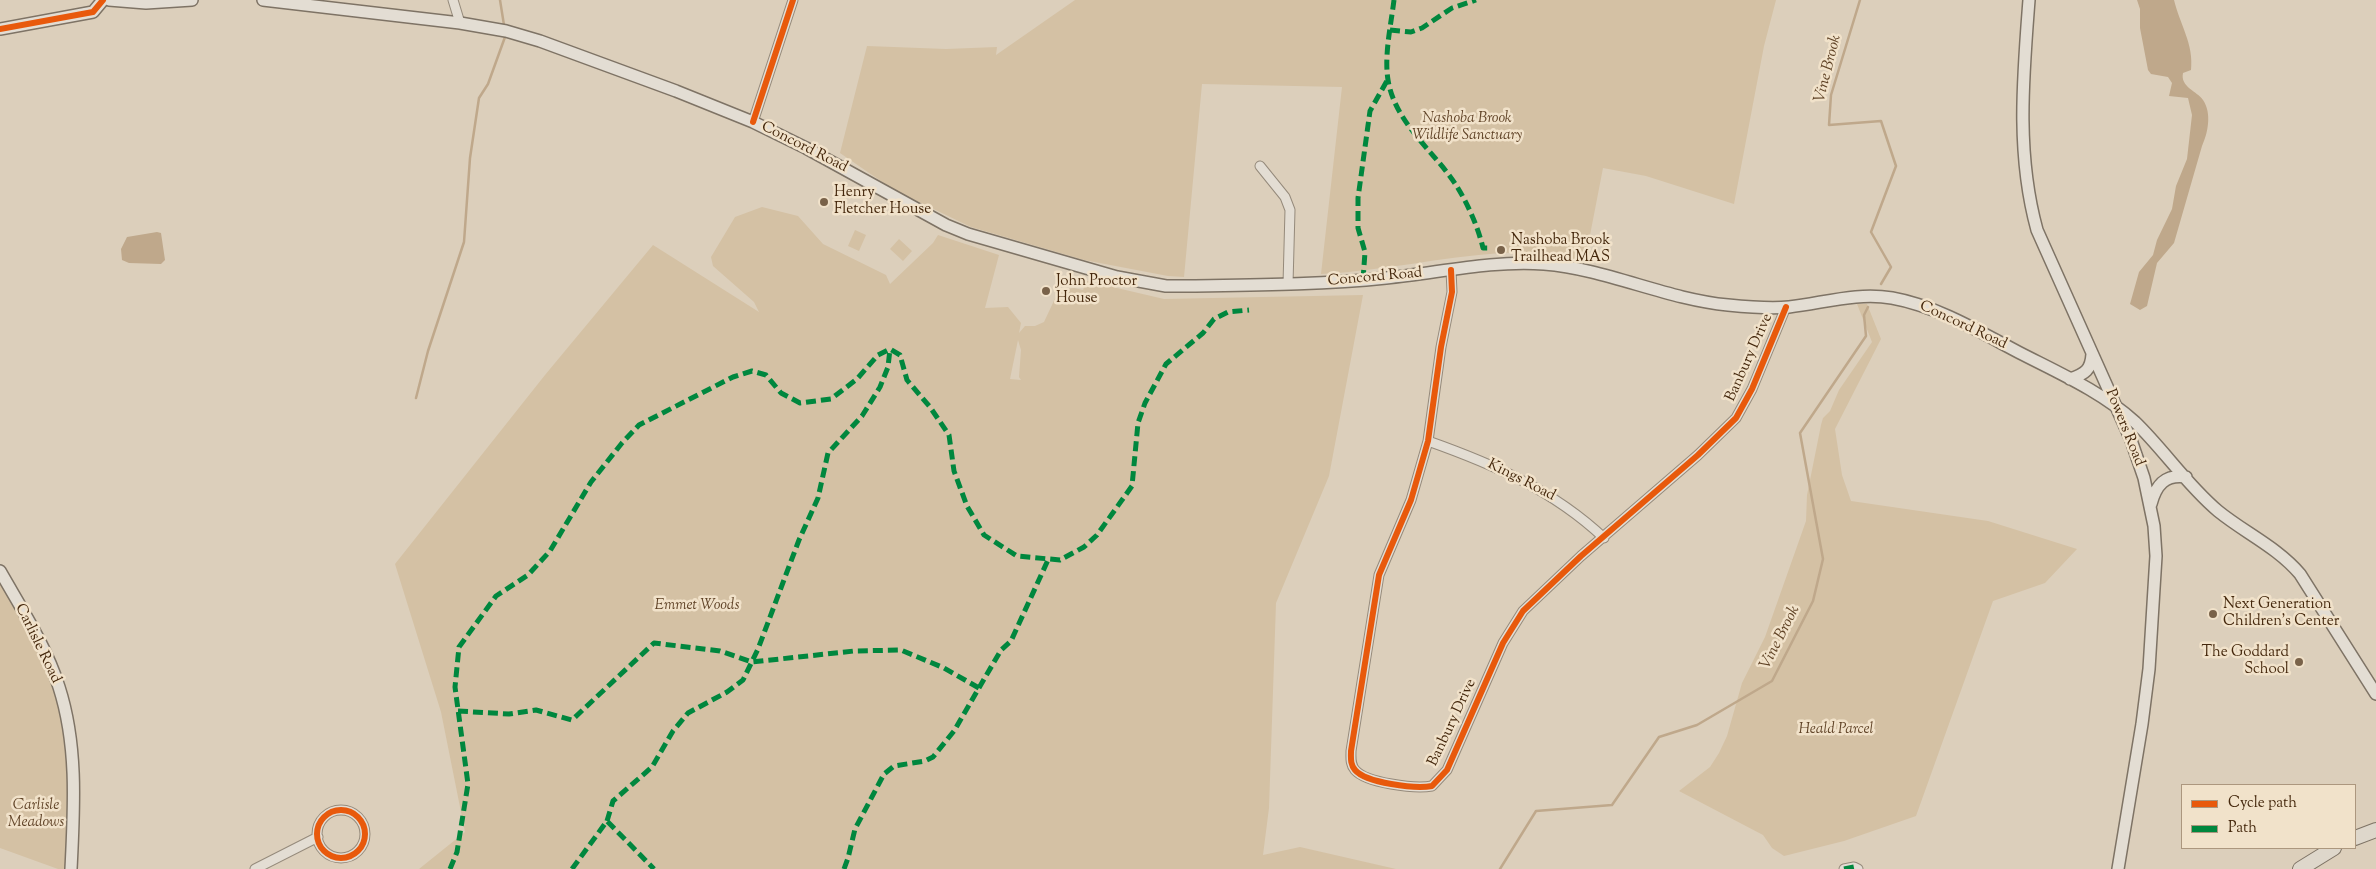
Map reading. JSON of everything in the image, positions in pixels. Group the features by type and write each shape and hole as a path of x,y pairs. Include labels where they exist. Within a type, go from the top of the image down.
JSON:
{"main road":[{"path":"0,29 93,12 103,0"},
{"path":"109,0 146,3 192,0"},
{"name":"Concord Road","path":"263,0 352,5 506,31 540,41 754,122 806,148 946,225 997,243 1116,277 1166,286 1288,284 1386,278 1509,264 1543,264 1587,272 1707,303 1786,307 1863,296 1896,298 1958,321 2070,379 2134,421 2217,510 2290,562 2300,574 2376,694"},
{"name":"Powers Road","path":"2029,0 2022,150 2029,201 2038,231 2118,409 2144,478 2151,506 2156,556 2152,629 2142,724 2118,869"},
{"path":"2070,379 2086,372 2091,364 2092,354"},
{"path":"2151,506 2154,492 2160,483 2168,478 2186,477"},
{"name":"Carlisle Road","path":"0,571 50,664 59,686 68,722 74,781 72,869"},
{"path":"2356,838 2376,830"},
{"path":"2300,869 2332,849"}],"street":[{"path":"453,0 460,23"},
{"path":"754,122 793,0"},
{"path":"1260,166 1285,197 1290,210 1288,284"},
{"name":"Banbury Drive","path":"1451,270 1452,292 1441,347 1428,441 1411,500 1386,555 1374,599 1351,751 1351,764 1356,771 1364,776 1408,787 1421,788 1432,786 1440,780 1447,770 1503,643 1523,611 1698,456 1736,418 1752,389 1786,307"},
{"name":"Kings Road","path":"1428,441 1478,459 1542,490 1584,519 1604,538"},
{"path":"336,810 344,810 358,816 365,830 363,845 358,851 343,858 328,854 322,848 318,837 319,824 323,818 336,810"},
{"path":"255,869 318,837"},
{"path":"1844,869 1854,867 1858,869"}],"green space":[{"name":"Nashoba Brook Wildlife Sanctuary","path":"1075,0 1776,0 1764,46 1734,204 1646,176 1603,168 1585,261 1522,253 1501,253 1321,274 1342,87 1202,84 1184,277 1168,276 1084,260 971,227 894,190 840,153 867,46 946,49 997,47 996,55"},
{"name":"Emmet Woods","path":"762,207 798,216 823,244 886,275 890,284 933,243 938,235 999,255 985,308 1008,307 1021,323 1019,333 1025,326 1035,326 1044,322 1059,290 1074,288 1083,290 1087,281 1164,299 1363,295 1329,476 1276,603 1269,808 1263,855 1300,847 1396,869 419,869 465,832 441,712 395,564 545,375 653,245 759,312 754,302 713,266 711,257 735,217","holes":["1018,340 1021,350 1019,377 1021,380 1010,379"]},
{"path":"855,230 866,235 859,251 848,246"},
{"path":"899,239 912,251 903,261 890,249"},
{"name":"Heald Parcel","path":"1857,304 1867,304 1881,339 1835,429 1842,475 1851,501 1988,521 2077,549 2045,583 1993,601 1916,816 1844,841 1784,856 1772,848 1763,835 1679,791 1710,767 1719,753 1727,736 1742,683 1765,637 1806,521 1807,495 1823,418 1830,411 1839,390 1872,342"},
{"name":"Carlisle Meadows","path":"0,583 34,637 65,709 73,869 58,869 0,848"}],"shaded area":[{"path":"2137,0 2174,0 2190,52 2191,70 2183,73 2184,82 2203,100 2208,117 2206,135 2174,243 2157,263 2147,306 2140,310 2130,304 2139,272 2153,255 2157,240 2172,209 2176,186 2187,159 2192,115 2188,98 2169,96 2172,83 2168,77 2151,74 2148,70 2140,28 2140,9"},
{"path":"161,233 165,260 161,264 129,263 122,260 121,249 127,237"}],"waterway":[{"path":"500,0 504,25"},
{"name":"Vine Brook","path":"1860,0 1831,95 1829,125 1881,121 1896,166 1871,232 1891,267 1881,284"},
{"path":"416,398 428,351 464,242 470,158 479,98 488,84 505,37"},
{"name":"Vine Brook","path":"1500,869 1536,811 1612,805 1659,737 1697,725 1772,681 1813,601 1823,559 1800,433 1866,336 1864,315 1868,307"}],"marked path":[{"path":"1394,0 1387,60 1388,80 1392,95 1398,110 1416,136 1456,185 1475,224 1483,248 1491,248"},
{"path":"1390,30 1411,32 1422,28 1452,8 1476,0"},
{"path":"1363,280 1365,252 1358,228 1358,198 1370,111 1388,79"},
{"path":"450,869 457,852 468,784 455,687 459,647 496,596 528,575 550,551 591,482 639,425 733,377 752,371 766,375 781,393 800,403 831,399 857,379 878,355 890,349 900,355 907,380 930,407 949,435 954,471 967,506 984,535 1017,556 1060,560 1084,547 1097,535 1132,486 1138,423 1145,403 1166,364 1203,333 1214,319 1228,312 1249,310"},
{"path":"607,821 613,801 652,767 673,731 688,713 727,692 743,680 758,649 799,540 818,498 828,453 862,416 880,387 888,367 890,349"},
{"path":"844,869 855,829 884,774 894,766 925,761 933,757 954,731 1001,650 1011,641 1048,560"},
{"path":"458,711 509,714 536,710 572,720 654,643 720,651 752,662 854,651 901,650 944,668 979,688"},
{"path":"572,869 607,821 654,869"},
{"path":"1844,869 1854,867 1858,869"}],"cycle path":[{"path":"0,29 93,12 103,0"},
{"path":"753,122 793,0"},
{"path":"1451,270 1452,292 1441,347 1428,441 1411,500 1379,575 1351,751 1352,765 1361,775 1380,782 1403,786 1432,786 1447,770 1503,643 1523,611 1581,556 1698,455 1736,418 1752,389 1786,307"},
{"path":"341,810 350,812 358,817 363,825 365,834 363,843 358,851 350,856 341,858 332,856 324,851 319,843 317,834 319,825 324,817 332,812 341,810"}],"place":[{"name":"Henry Fletcher House","path":"824,202"},
{"name":"Nashoba Brook Trailhead MAS","path":"1501,250"},
{"name":"John Proctor House","path":"1046,291"},
{"name":"Next Generation Children's Center","path":"2213,614"},
{"name":"The Goddard School","path":"2299,662"}]}
